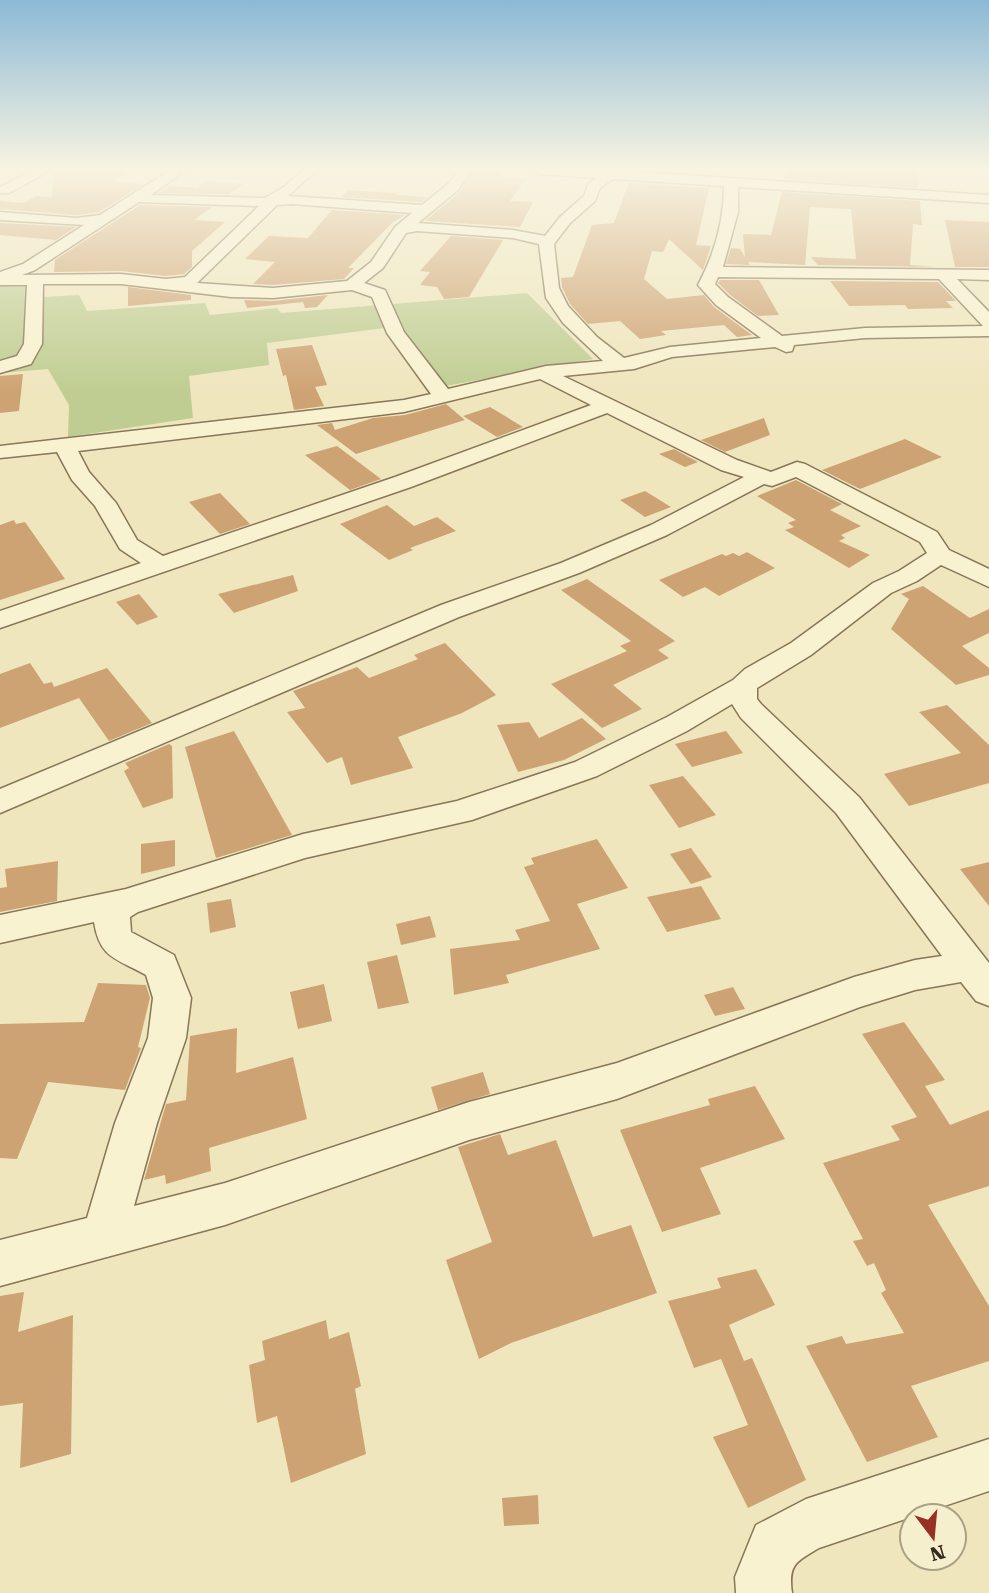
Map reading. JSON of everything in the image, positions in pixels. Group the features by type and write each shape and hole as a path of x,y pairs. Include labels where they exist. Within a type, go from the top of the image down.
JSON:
{"street":[{"path":"0,279 29,267 58,244"},
{"path":"196,284 232,244"},
{"path":"354,285 377,265 394,244"},
{"path":"547,244 551,291 582,334 620,364"},
{"path":"721,244 717,267 706,285 711,292 802,359"},
{"path":"713,272 989,275"},
{"path":"942,273 989,322"},
{"path":"0,279 121,279 196,284 231,292 281,293 354,285 379,294 396,333 444,397"},
{"path":"0,367 24,360 33,344 35,280"},
{"path":"0,452 404,406 542,373 634,363 670,352 779,343 865,332 989,331"},
{"path":"542,373 719,460 772,479 797,470 929,537 940,555 989,579"},
{"path":"0,620 403,482 607,406"},
{"path":"68,444 68,451 80,475 105,503 128,544 160,565"},
{"path":"0,802 450,611 570,568 659,530 762,476"},
{"path":"0,929 126,902 303,846 461,812 586,769 677,724 743,687 755,674 812,641 882,588 908,576 940,555"},
{"path":"743,687 743,699 751,711 823,779 860,819 979,978"},
{"path":"104,1235 136,1123 167,1038 172,999 161,966 115,940 112,922 114,910 126,902"},
{"path":"0,1263 225,1204 469,1121 617,1081 854,993 915,975 979,978"},
{"path":"764,1593 762,1577 775,1544 807,1526 989,1465"}],"green space":[{"path":"0,286 27,287 27,298 79,295 87,311 205,303 210,315 277,308 281,313 527,293 593,359 440,387 400,326 267,343 269,365 189,376 193,418 68,437 69,405 48,369 0,373"}],"building":[{"path":"79,244 200,244 192,251 192,267 184,274 166,276 121,271 54,272 55,260"},
{"path":"260,244 371,244 348,268 354,268 344,279 253,284 275,262 245,259"},
{"path":"444,244 500,244 469,297 444,299 437,287 420,285 430,272 420,271"},
{"path":"585,244 667,244 663,252 652,251 644,279 667,299 704,295 714,307 752,335 737,337 724,325 661,331 666,335 640,339 620,321 588,324 570,304 562,287 561,278 573,277"},
{"path":"675,244 711,246 703,270"},
{"path":"744,244 807,244 805,265 748,262 750,265 726,264 731,248 740,249 745,257"},
{"path":"855,244 912,244 910,265 935,267 818,265 811,257 856,259"},
{"path":"950,244 989,244 989,267 955,267"},
{"path":"720,280 759,280 779,315 758,316 730,295 718,283"},
{"path":"830,281 938,282 956,301 946,301 953,308 849,306"},
{"path":"128,287 191,295 191,300 128,306"},
{"path":"328,295 317,307 305,308 303,302 247,308 244,300 273,301"},
{"path":"312,345 327,385 315,387 324,406 294,410 286,375 283,376 276,349"},
{"path":"23,374 19,411 0,413 0,376"},
{"path":"446,404 465,420 356,454 317,425 332,423 335,430 373,418 405,415"},
{"path":"490,407 523,427 497,437 463,416"},
{"path":"764,418 770,435 725,452 701,440"},
{"path":"905,439 942,457 860,489 822,470"},
{"path":"337,446 381,479 350,490 305,455"},
{"path":"674,449 698,462 685,467 659,454"},
{"path":"796,480 842,504 830,510 861,526 841,535 845,538 839,541 870,555 849,568 785,530 794,527 788,523 796,520 757,496"},
{"path":"645,491 671,507 645,517 620,500"},
{"path":"220,493 250,524 220,534 189,502"},
{"path":"387,505 414,526 437,517 456,531 410,548 413,550 389,560 340,524"},
{"path":"14,520 16,524 25,522 65,579 0,600 0,525"},
{"path":"747,552 775,568 719,596 705,587 683,597 659,580 722,554 726,556 733,553 739,556"},
{"path":"293,575 298,591 234,613 218,594"},
{"path":"587,579 675,641 658,650 669,658 613,685 642,709 602,728 551,684 627,651 620,646 631,641 561,590"},
{"path":"923,586 970,618 989,609 989,633 962,646 989,668 989,675 956,685 891,629 909,599 901,594"},
{"path":"139,594 158,617 137,625 116,602"},
{"path":"445,643 496,695 462,713 398,737 413,768 351,785 342,757 327,763 287,712 305,708 293,691 357,667 369,678 418,659 414,655"},
{"path":"30,663 44,684 52,682 54,687 107,668 152,723 109,741 79,698 0,728 0,674"},
{"path":"947,705 989,745 989,783 909,806 884,774 961,753 919,712"},
{"path":"582,718 606,739 564,760 518,772 497,725 529,722 539,738"},
{"path":"234,731 292,835 216,858 185,747"},
{"path":"726,731 743,753 692,767 675,744"},
{"path":"169,744 172,746 173,798 143,808 124,771 129,768 125,763"},
{"path":"683,776 716,815 679,828 649,785"},
{"path":"597,839 628,888 577,904 600,949 506,975 509,983 454,995 450,949 520,940 515,930 550,921 524,867 534,864 531,858"},
{"path":"175,840 175,866 141,874 141,844"},
{"path":"691,848 712,877 691,884 670,854"},
{"path":"58,861 57,901 0,912 0,888 7,887 5,869"},
{"path":"989,862 989,906 960,869"},
{"path":"701,886 721,919 667,932 647,897"},
{"path":"231,899 236,927 210,933 207,903"},
{"path":"430,916 436,937 401,945 396,924"},
{"path":"397,955 409,1003 378,1009 367,962"},
{"path":"98,983 146,985 150,998 138,1047 141,1048 125,1090 48,1082 17,1159 0,1158 0,1024 84,1022"},
{"path":"324,984 332,1021 298,1029 290,992"},
{"path":"733,987 745,1009 715,1016 704,995"},
{"path":"904,1022 945,1080 925,1086 950,1125 989,1110 989,1186 928,1205 989,1306 989,1361 911,1386 938,1437 867,1462 806,1346 842,1336 846,1344 904,1333 881,1293 886,1290 874,1263 867,1266 853,1241 863,1239 823,1163 900,1140 891,1126 917,1117 862,1034"},
{"path":"237,1028 236,1073 293,1057 307,1119 209,1148 211,1171 166,1184 165,1175 144,1180 166,1104 186,1100 190,1036"},
{"path":"483,1072 490,1094 438,1110 431,1087"},
{"path":"755,1086 785,1139 700,1168 721,1214 662,1232 620,1130 710,1105 708,1099"},
{"path":"500,1134 508,1155 556,1140 593,1237 631,1225 657,1293 511,1343 479,1359 446,1260 492,1242 458,1147"},
{"path":"756,1269 775,1305 729,1325 744,1361 752,1358 806,1480 748,1508 713,1437 748,1425 721,1359 694,1368 668,1301 721,1288 717,1278"},
{"path":"24,1292 18,1332 73,1315 71,1454 20,1468 23,1403 0,1406 0,1296"},
{"path":"326,1320 329,1339 349,1332 361,1386 355,1389 366,1454 291,1483 277,1416 257,1423 249,1365 265,1360 262,1341"},
{"path":"538,1495 539,1524 504,1526 502,1498"}]}
